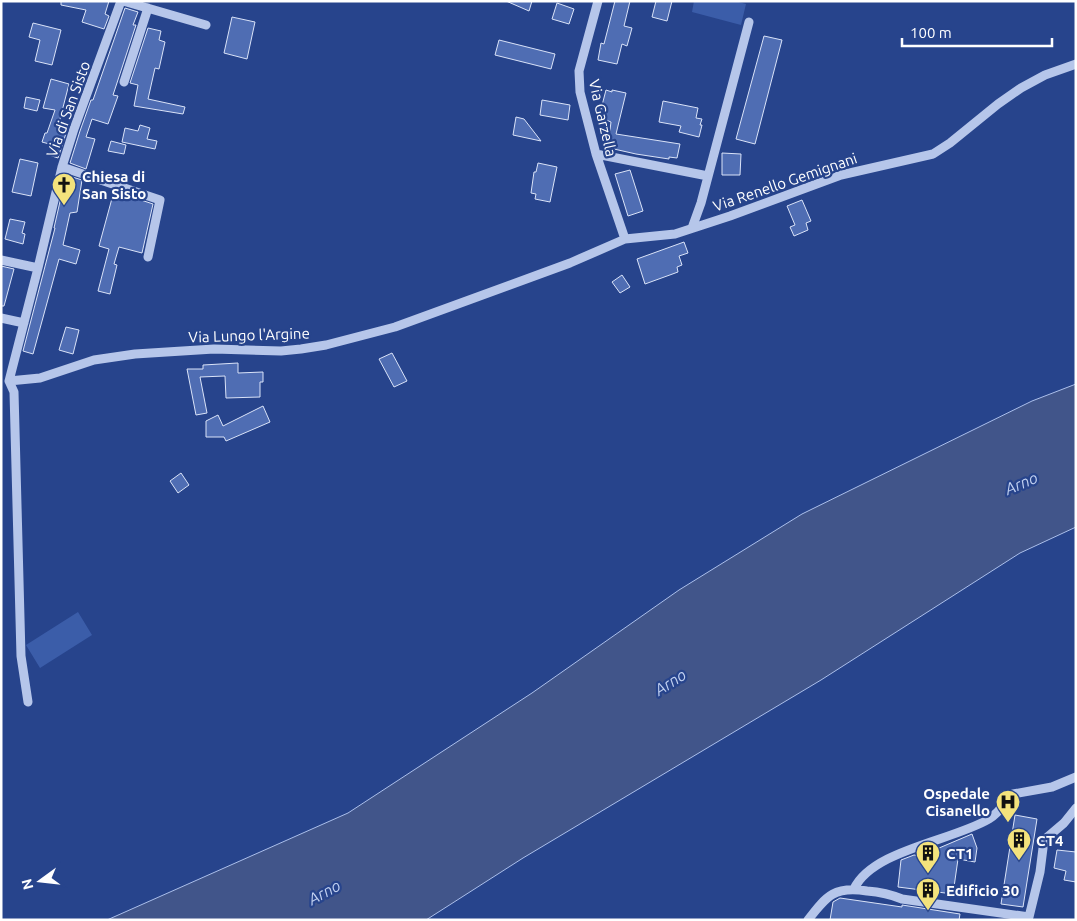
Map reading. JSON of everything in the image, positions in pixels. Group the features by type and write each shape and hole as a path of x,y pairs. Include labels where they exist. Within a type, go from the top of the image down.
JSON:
{"street":[{"path":"122,1 206,24"},
{"name":"Via di San Sisto","path":"28,702 21,656 14,392 9,381 62,168 74,129 122,1"},
{"name":"Via Garzella","path":"598,1 578,76 581,99 596,154 625,239"},
{"path":"124,82 148,8"},
{"path":"692,228 708,176 749,22"},
{"name":"Via Renello Gemignani","path":"625,239 662,236 692,228 841,175 933,154 950,144 1021,88 1045,75 1076,64"},
{"path":"596,154 708,176"},
{"path":"62,168 160,200 148,257"},
{"name":"Via Lungo l'Argine","path":"9,381 40,378 94,360 135,354 214,349 281,351 326,345 394,328 570,263 625,239"},
{"path":"1,260 38,268"},
{"path":"1,318 24,323"},
{"path":"854,889 858,880 889,857 984,822 997,814 1013,794 1052,787 1076,777"},
{"path":"808,920 823,901 831,895 846,889 889,894 902,899 1029,917 1040,872 1044,840 1064,823 1076,808"}],"shaded area":[{"path":"694,1 735,1 746,4 741,25 692,12"},
{"path":"78,612 92,635 40,668 26,645"}],"water":[{"name":"Arno","path":"1076,384 1076,527 1020,553 821,680 523,858 426,920 107,920 348,813 532,693 679,590 802,514 1032,401"}],"building":[{"path":"61,1 109,1 105,14 109,16 104,29 82,22 86,10 61,5"},
{"path":"506,1 532,1 529,11"},
{"path":"615,1 630,1 624,26 632,28 627,46 622,44 617,64 598,60 601,43 604,44"},
{"path":"656,1 672,1 667,21 652,17"},
{"path":"557,3 574,9 569,24 552,19"},
{"path":"125,8 138,12 133,25 136,25 113,95 118,96 108,124 92,119 86,137 95,139 86,169 70,163"},
{"path":"232,17 255,22 247,59 224,53"},
{"path":"33,23 61,30 52,65 35,61 40,40 29,37"},
{"path":"148,28 161,31 159,40 165,42 159,69 155,68 148,99 185,107 183,114 134,106 138,85 130,83"},
{"path":"764,36 782,40 755,144 736,139"},
{"path":"499,40 555,54 551,69 495,55"},
{"path":"51,79 69,84 59,123 68,127 58,158 49,155 53,145 42,142 55,110 43,108"},
{"path":"606,90 626,93 616,134 680,144 677,158 669,157 669,159 636,154 614,149 615,144 613,146 608,145 611,122 599,117"},
{"path":"26,97 40,100 37,111 24,108"},
{"path":"542,100 570,105 568,120 540,115"},
{"path":"663,101 698,108 696,118 702,119 699,137 679,132 681,126 659,122"},
{"path":"516,117 524,119 541,141 513,135"},
{"path":"140,125 150,128 147,139 157,141 155,149 122,142 125,128 138,131"},
{"path":"111,141 126,145 124,154 108,151"},
{"path":"722,153 741,154 740,175 722,175"},
{"path":"20,159 38,163 31,196 12,192"},
{"path":"538,163 557,167 550,202 535,199 536,194 531,193 534,172 536,172"},
{"path":"630,170 643,211 628,216 615,174"},
{"path":"66,175 82,180 77,212 70,213 63,245 80,250 76,264 59,259 33,354 23,351 55,228"},
{"path":"114,191 153,204 142,253 119,247 114,264 117,265 110,294 98,291 109,249 99,246"},
{"path":"802,200 811,221 806,223 808,230 794,236 790,227 795,225 787,206"},
{"path":"10,219 25,222 22,233 25,234 23,244 5,239"},
{"path":"684,242 688,253 679,256 682,265 677,267 678,272 645,284 637,259"},
{"path":"1,266 14,269 4,306 1,306"},
{"path":"622,275 630,287 620,293 612,282"},
{"path":"66,327 79,330 73,354 59,350"},
{"path":"392,353 407,381 394,387 379,359"},
{"path":"238,363 238,373 263,372 263,382 260,382 260,397 226,398 225,376 200,377 207,413 196,415 187,369 203,369 203,365"},
{"path":"263,406 270,422 226,441 224,437 206,437 206,421 218,415 223,426"},
{"path":"181,473 189,485 178,493 170,481"},
{"name":"CT4","path":"1015,815 1037,819 1023,907 1001,904"},
{"name":"CT1","path":"972,834 977,848 975,862 958,859 953,894 898,887 901,860 914,855 931,857 932,851"},
{"name":"Edificio 30","path":"1057,850 1076,852 1076,882 1064,880 1066,871 1054,868"},
{"path":"840,898 960,914 959,920 830,920 833,902"}],"place":[{"name":"Chiesa di San Sisto","path":"64,206"},
{"name":"Ospedale Cisanello","path":"1008,823"},
{"name":"CT4","path":"1019,861"},
{"name":"CT1","path":"928,874"},
{"name":"Edificio 30","path":"928,911"}]}
